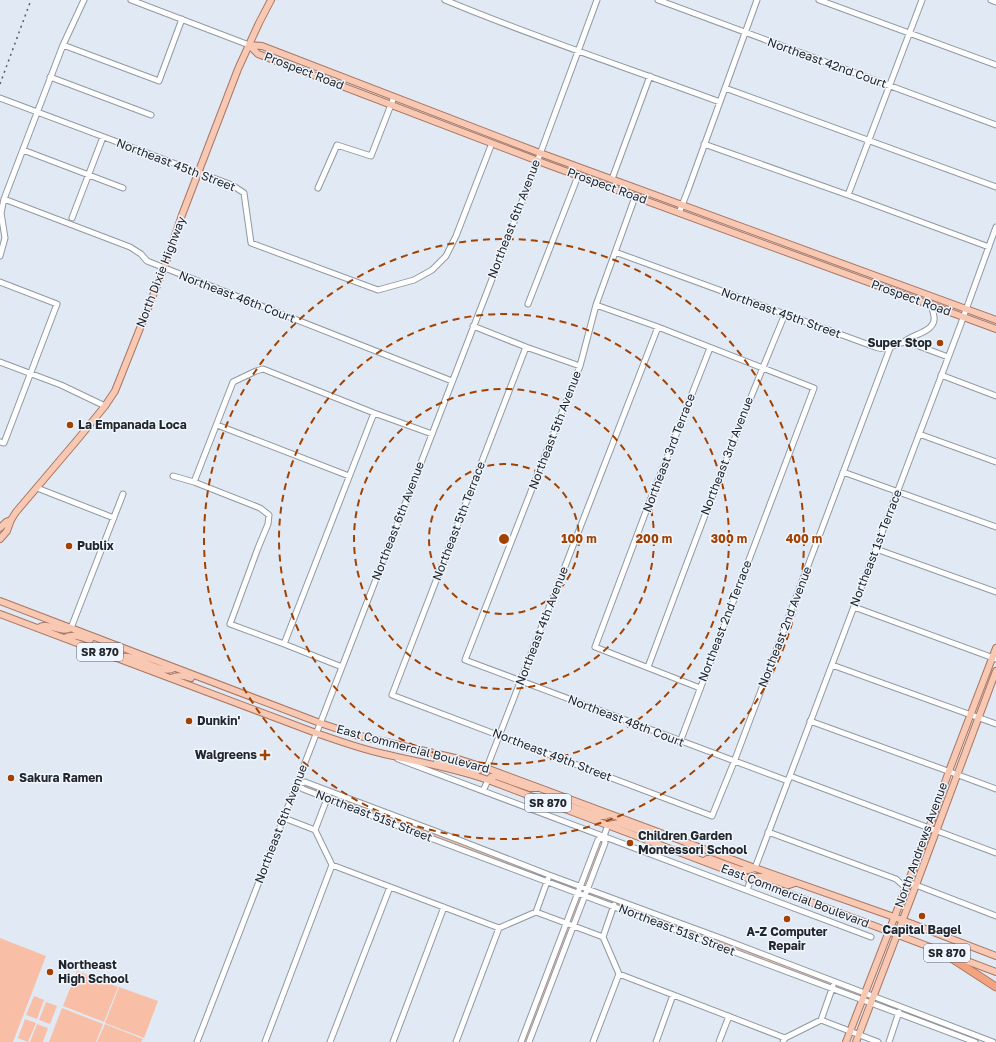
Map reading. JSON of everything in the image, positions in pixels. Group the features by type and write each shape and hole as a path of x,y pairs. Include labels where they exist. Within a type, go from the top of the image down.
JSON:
{"highway":[{"path":"939,950 996,987"}],"main road":[{"name":"North Dixie Highway","path":"0,539 7,531 16,512 105,406 115,391 164,268 182,215 225,103 249,45 271,0"},
{"name":"Prospect Road","path":"249,45 262,46 540,153 996,320"},
{"name":"Prospect Road","path":"249,45 258,54 537,161 996,329"},
{"path":"821,265 824,257"},
{"name":"North Dixie Highway","path":"0,528 6,522 11,520"},
{"name":"East Commercial Boulevard","path":"0,602 320,723 356,735 455,758 486,768 794,883 894,917"},
{"name":"East Commercial Boulevard","path":"0,614 316,733 383,754 452,769 488,780 889,932"},
{"path":"38,628 41,626 60,630 67,630 71,628"},
{"path":"64,638 68,636 77,636 104,645 112,644"},
{"name":"North Andrews Avenue","path":"846,1042 929,828 949,771 994,658 996,648"},
{"path":"116,658 128,656 163,670 171,670 174,668"},
{"name":"North Andrews Avenue","path":"856,1042 996,671"},
{"path":"171,678 182,676 221,690 232,690"},
{"path":"435,765 437,762 442,761 476,771 486,768"},
{"path":"488,780 491,777 496,776 530,788 535,789 539,787"},
{"path":"554,805 562,803 598,816 605,816 609,814"},
{"path":"608,825 619,823 660,838 668,836"},
{"path":"704,862 707,859 711,859 745,871 755,868"},
{"path":"751,879 763,877 787,885 794,883"},
{"name":"SR 870","path":"894,917 996,956"},
{"name":"SR 870","path":"889,932 996,972"}],"street":[{"path":"0,256 5,238 1,213 4,199 50,77 84,0"},
{"path":"131,0 249,45"},
{"path":"445,0 578,52 650,76 720,102"},
{"name":"Northeast 6th Avenue","path":"197,1042 537,161 597,0"},
{"name":"Northeast 42nd Court","path":"658,0 996,125"},
{"path":"679,213 757,0"},
{"path":"819,0 996,65"},
{"path":"848,195 922,0"},
{"path":"991,0 996,2"},
{"path":"63,45 159,81 182,20"},
{"path":"612,179 650,76"},
{"path":"50,77 151,114"},
{"path":"725,88 996,187"},
{"path":"318,188 338,145 371,156 394,97"},
{"name":"Northeast 45th Street","path":"0,98 232,185 244,193 252,243 378,290 414,280 432,270 446,256 456,236 492,143"},
{"path":"72,218 103,136"},
{"path":"704,144 989,247"},
{"path":"23,150 123,188"},
{"path":"528,304 578,176"},
{"name":"Northeast 5th Avenue","path":"465,660 580,366 596,305 635,197"},
{"name":"Northeast 46th Court","path":"4,199 130,247 141,254 147,261 164,268 452,381"},
{"name":"Northeast 1st Terrace","path":"755,868 996,227"},
{"name":"Northeast 45th Street","path":"615,252 875,347 884,349 890,348"},
{"path":"0,282 57,304 2,442"},
{"path":"596,305 762,367"},
{"path":"890,348 904,342 908,338 928,329 931,326 934,322 934,318 931,305"},
{"name":"Northeast 3rd Avenue","path":"648,667 700,526 762,367 785,314"},
{"path":"473,326 580,366"},
{"name":"Northeast 4th Avenue","path":"486,768 658,327"},
{"path":"904,342 948,357"},
{"name":"Northeast 5th Terrace","path":"392,695 526,347"},
{"name":"Northeast 3rd Terrace","path":"648,667 595,647 710,348"},
{"name":"Northeast 2nd Avenue","path":"712,816 734,762 890,348"},
{"path":"0,362 61,385 105,406"},
{"name":"Northeast 2nd Terrace","path":"680,742 814,388 762,367"},
{"path":"194,482 233,382 263,369 374,413 432,434"},
{"path":"941,375 996,396"},
{"path":"284,644 374,413"},
{"path":"217,425 349,476"},
{"path":"919,434 996,462"},
{"path":"843,472 996,527"},
{"path":"174,476 194,482 260,508 268,516 268,524 230,624 342,667"},
{"path":"37,488 114,518"},
{"path":"71,628 123,494"},
{"path":"876,549 996,592"},
{"path":"854,607 994,658"},
{"name":"Northeast 48th Court","path":"465,660 521,680 680,742 788,781"},
{"path":"832,665 996,724"},
{"path":"648,667 700,688"},
{"name":"Northeast 49th Street","path":"392,695 712,816"},
{"path":"810,722 949,771 996,790"},
{"path":"383,754 871,937"},
{"path":"790,776 996,853"},
{"path":"483,791 488,780"},
{"name":"Northeast 51st Street","path":"297,784 305,782 993,1042"},
{"name":"Northeast 51st Street","path":"297,784 303,789 456,848 975,1042"},
{"path":"315,830 330,792"},
{"path":"284,818 315,830 332,865 499,928 536,912 603,937"},
{"path":"529,1042 605,843 604,836 608,825"},
{"path":"768,832 896,879 907,885 916,885 996,916"},
{"path":"521,1042 598,840 604,836"},
{"path":"456,848 459,840"},
{"path":"265,1042 332,865"},
{"path":"536,912 549,875"},
{"path":"747,890 751,879"},
{"path":"330,1042 390,887"},
{"path":"593,1042 619,974 603,937 616,900"},
{"path":"393,1042 444,907"},
{"path":"456,1042 499,928"},
{"path":"720,947 723,939"},
{"path":"619,974 729,1016 784,1040 821,1020 835,982"},
{"path":"656,1042 674,995"},
{"path":"889,1042 900,1007"},
{"path":"719,1042 729,1016"},
{"path":"821,1020 878,1042"}],"shaded area":[{"path":"307,785 581,888 599,842 603,843 586,890 859,993 858,997 584,894 527,1042 522,1042 579,893 305,788"},
{"path":"0,938 46,956 13,1042 0,1042"},
{"path":"77,971 118,987 104,1022 63,1006"},
{"path":"119,987 158,1001 144,1038 105,1023"},
{"path":"34,996 44,1000 37,1019 26,1015"},
{"path":"46,1002 57,1006 50,1024 39,1020"},
{"path":"62,1008 103,1024 96,1042 49,1042"},
{"path":"25,1019 36,1023 28,1042 18,1038"},
{"path":"37,1024 48,1028 43,1042 30,1042"},
{"path":"105,1024 143,1039 141,1042 97,1042"}],"railway":[{"path":"0,84 31,0"}],"place":[{"name":"Super Stop","path":"940,343"},
{"name":"La Empanada Loca","path":"70,425"},
{"name":"Publix","path":"69,546"},
{"name":"Dunkin'","path":"189,721"},
{"name":"Walgreens","path":"265,755"},
{"name":"Sakura Ramen","path":"11,778"},
{"name":"Children Garden Montessori School","path":"630,843"},
{"name":"Capital Bagel","path":"922,916"},
{"name":"A-Z Computer Repair","path":"787,919"},
{"name":"Northeast High School","path":"50,972"}]}
